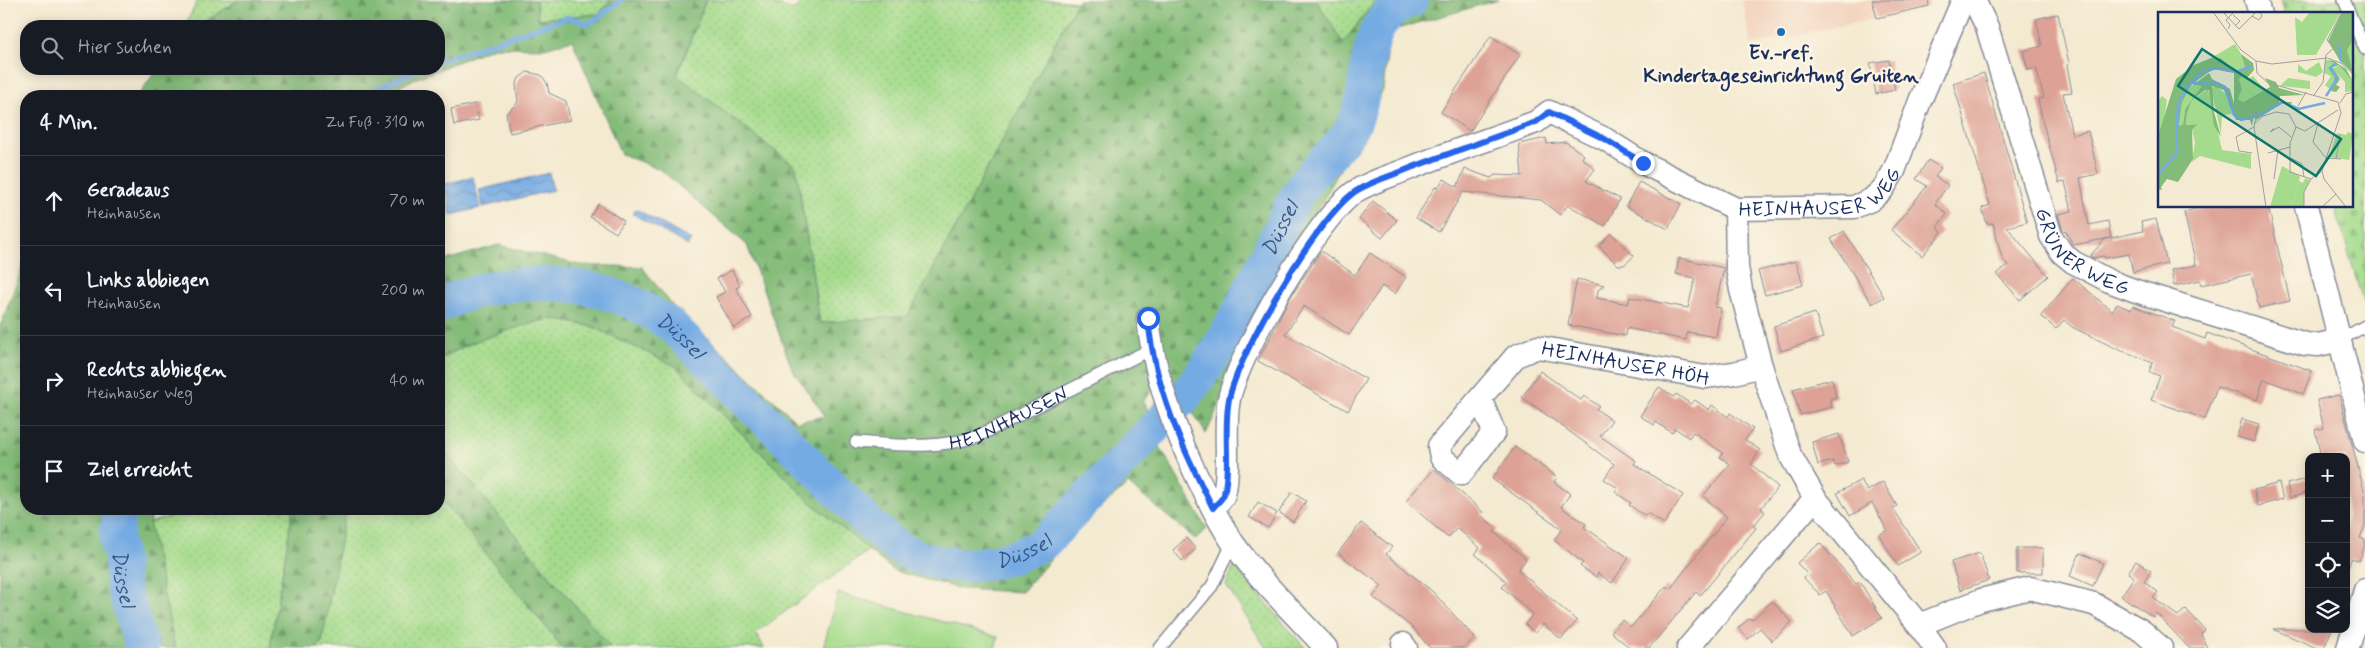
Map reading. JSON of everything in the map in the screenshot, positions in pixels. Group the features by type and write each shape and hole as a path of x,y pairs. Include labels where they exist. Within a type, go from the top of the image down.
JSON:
{"street":[{"name":"HEINHAUSER WEG","path":"1213,508 1224,495 1226,420 1229,399 1236,378 1293,268 1341,204 1356,191 1375,182 1536,122 1549,112 1605,139 1643,163 1736,209 1854,207 1871,200 1883,189 1901,156 1920,102 1963,0"},
{"name":"GRÜNER WEG","path":"1974,0 1987,27 2051,236 2062,253 2073,262 2109,281 2252,329 2304,344 2318,345 2340,340"},
{"path":"1736,209 1737,267 1740,290 1760,366 1790,455 1815,498 1919,625 1935,648"},
{"path":"2307,214 2365,441"},
{"path":"1148,318 1151,349 1160,385 1175,427 1213,508 1233,542 1326,648"},
{"name":"HEINHAUSER HÖH","path":"1480,398 1516,356 1538,347 1705,377 1734,373 1760,366"},
{"path":"1699,643 1815,498"},
{"path":"1919,625 1981,600 2030,588 2094,604 2142,631 2161,648"},
{"path":"2348,648 2365,590"}],"lane":[{"path":"2344,0 2350,12"},
{"path":"2352,17 2365,49"},
{"path":"2340,340 2365,326"},
{"name":"HEINHAUSEN","path":"856,442 918,446 960,442 978,436 1151,349"},
{"path":"1160,648 1212,586 1233,542"}],"shaded area":[{"name":"Ev.-ref. Kindertageseinrichtung Gruiten","path":"1742,0 1873,0 1877,18 1751,45"}],"green space":[{"path":"198,0 239,0 207,20 188,20"},
{"path":"239,0 536,0 538,19 599,14 610,0 706,0 677,75 796,167 820,323 908,316 1078,0 1316,0 1343,43 1376,0 1498,0 1390,31 1383,90 1259,319 1206,434 1169,372 1144,400 1159,445 1207,529 1195,539 1128,484 1080,526 1022,592 961,589 894,571 808,500 675,366 591,326 552,319 531,323 465,345 445,357 445,260 499,245 580,265 642,267 672,305 797,422 825,416 792,369 747,245 661,170 621,154 572,40 545,48 494,47 445,67 445,20 207,20"},
{"path":"536,0 610,0 599,14 538,19"},
{"path":"706,0 755,0 796,10 799,0 1055,0 1077,2 908,316 820,323 796,167 677,76"},
{"path":"1316,0 1376,0 1343,44"},
{"path":"2281,0 2365,0 2365,309 2336,208 2352,208 2352,12 2284,12"},
{"path":"153,75 424,75 394,90 142,90"},
{"path":"20,273 20,515 151,515 149,523 175,648 0,648 0,327"},
{"path":"552,319 591,326 675,366 808,500 869,550 756,633 764,648 611,648 445,452 445,357 465,346 522,326"},
{"path":"445,452 611,648 563,648 445,503"},
{"path":"445,503 563,648 316,648 322,641 345,515 445,515"},
{"path":"191,515 292,515 270,648 175,648 149,523 171,516 188,517"},
{"path":"292,515 345,515 322,641 316,648 270,648"},
{"path":"1234,565 1305,648 1266,648 1226,585"},
{"path":"838,593 998,637 995,648 823,648"}],"water":[{"path":"549,173 553,190 483,207 479,190"},
{"path":"473,177 480,208 451,215 445,184"},
{"path":"636,209 691,240 688,246 633,214"}],"building":[{"path":"1872,0 1928,0 1929,6 1877,18"},
{"path":"2058,14 2069,63 2067,65 2072,92 2063,93 2072,135 2088,131 2098,174 2080,178 2089,225 2108,221 2111,238 2143,231 2141,222 2156,219 2167,264 2133,272 2129,254 2105,258 2104,256 2093,258 2090,256 2104,240 2110,238 2073,245 2066,231 2063,230 2058,214 2072,211 2065,182 2059,183 2043,123 2038,99 2044,98 2036,68 2028,70 2023,51 2042,46 2036,19"},
{"path":"1491,36 1520,55 1470,131 1441,112"},
{"path":"1889,60 1895,90 1876,94 1870,63"},
{"path":"527,72 541,75 547,83 549,93 566,101 570,120 510,133 506,114 518,102 516,85 519,78"},
{"path":"1984,73 2027,222 2007,227 2048,276 2020,300 1997,274 2008,265 2002,258 1993,223 1987,224 1982,208 1990,205 1953,83"},
{"path":"475,104 479,120 454,125 451,109"},
{"path":"1546,138 1547,144 1566,142 1584,155 1582,158 1595,169 1586,181 1620,199 1605,226 1568,205 1560,215 1541,200 1463,192 1439,232 1416,218 1435,187 1437,188 1444,179 1457,187 1465,169 1491,178 1495,175 1522,176 1519,144"},
{"path":"1928,160 1941,168 1935,177 1948,185 1935,204 1947,214 1937,227 1942,232 1922,256 1891,230 1927,186 1916,179"},
{"path":"1639,182 1681,204 1668,229 1626,206"},
{"path":"1373,201 1397,220 1382,238 1359,219"},
{"path":"598,204 624,221 616,233 590,217"},
{"path":"2200,208 2268,208 2290,301 2259,308 2251,274 2201,285 2200,280 2174,286 2171,270 2196,265 2184,212"},
{"path":"1844,231 1884,297 1872,304 1831,239"},
{"path":"1611,233 1634,256 1624,265 1618,265 1599,246"},
{"path":"1321,251 1355,275 1370,253 1406,277 1395,294 1382,286 1349,335 1304,306 1285,334 1366,379 1348,411 1258,361 1290,298"},
{"path":"1679,258 1724,268 1715,307 1721,308 1716,337 1687,332 1686,340 1626,328 1625,336 1568,325 1577,279 1604,285 1598,290 1597,298 1628,304 1630,297 1688,308 1695,278 1676,274"},
{"path":"1796,261 1803,285 1765,295 1758,271"},
{"path":"732,270 740,286 736,288 752,317 734,328 716,297 725,292 717,278"},
{"path":"2073,278 2112,311 2117,304 2131,310 2133,306 2175,321 2172,327 2205,339 2207,333 2312,371 2303,394 2264,379 2257,400 2217,387 2205,419 2151,400 2160,376 2149,372 2153,362 2117,349 2072,327 2064,320 2056,329 2041,316"},
{"path":"1815,313 1823,338 1781,351 1774,326"},
{"path":"1540,371 1581,400 1584,396 1599,406 1596,409 1612,420 1600,436 1636,461 1634,464 1683,495 1664,524 1647,513 1645,516 1629,505 1631,503 1615,492 1618,488 1604,479 1614,464 1522,397"},
{"path":"1832,379 1836,397 1830,399 1832,407 1800,415 1793,389"},
{"path":"1659,387 1674,397 1676,394 1691,404 1695,400 1709,410 1712,405 1728,417 1730,413 1753,429 1745,440 1760,450 1751,464 1778,487 1761,508 1765,512 1753,526 1756,528 1700,596 1696,592 1649,648 1630,648 1611,632 1622,620 1631,627 1666,586 1670,589 1727,517 1703,496 1730,464 1720,457 1723,453 1693,432 1689,438 1675,428 1672,433 1656,422 1654,425 1640,416"},
{"path":"2339,395 2365,494 2365,525 2360,538 2365,540 2365,545 2359,561 2352,558 2350,562 2350,453 2320,453 2315,430 2324,428 2317,400"},
{"path":"2242,419 2259,424 2254,442 2237,437"},
{"path":"1839,434 1848,462 1835,466 1833,461 1818,465 1812,442"},
{"path":"1515,447 1557,477 1554,482 1570,494 1561,507 1586,524 1584,527 1629,558 1612,583 1598,573 1596,577 1580,566 1583,563 1554,540 1562,529 1492,479"},
{"path":"1434,469 1483,512 1481,515 1497,529 1494,532 1526,559 1518,570 1577,621 1561,639 1543,624 1535,633 1525,624 1533,614 1502,587 1507,582 1475,554 1480,548 1457,528 1448,538 1406,501"},
{"path":"2305,479 2305,493 2290,498 2287,484"},
{"path":"1861,480 1867,491 1883,482 1897,506 1893,508 1921,552 1898,566 1879,535 1887,530 1872,503 1850,516 1837,493"},
{"path":"2279,483 2283,499 2258,506 2254,490"},
{"path":"1292,492 1306,501 1293,522 1279,512"},
{"path":"1258,502 1277,513 1268,528 1249,517"},
{"path":"1361,523 1392,547 1386,554 1433,592 1475,638 1464,648 1430,648 1413,628 1373,597 1382,586 1338,553"},
{"path":"1186,538 1196,549 1182,561 1173,550"},
{"path":"1820,543 1856,584 1860,582 1882,618 1853,636 1826,591 1820,595 1804,578 1807,574 1797,563"},
{"path":"2017,548 2043,548 2043,573 2017,573"},
{"path":"1980,553 1989,580 1960,590 1951,562"},
{"path":"2080,553 2103,563 2093,586 2070,576"},
{"path":"2136,561 2151,571 2144,582 2158,592 2153,598 2178,616 2186,609 2205,630 2201,634 2207,648 2189,648 2156,613 2153,617 2121,596 2134,577 2128,573"},
{"path":"1772,601 1792,622 1772,641 1760,628 1748,639 1738,628 1750,618 1752,620"},
{"path":"2273,629 2305,629 2305,633 2330,633 2324,648 2317,648"}],"waterway":[{"path":"445,59 568,17 589,24 622,0"},
{"name":"Düssel","path":"445,303 461,296 484,290 509,285 535,284 585,288 631,302 671,325 874,528 897,546 922,558 958,565 994,562 1012,557 1029,551 1045,542 1185,396 1201,374 1231,327 1293,202 1305,182 1333,152 1355,121 1361,105 1370,52 1375,36 1383,21 1395,9 1412,0"},
{"path":"374,90 406,75"},
{"name":"Düssel","path":"119,515 116,539 121,559 122,584 142,648"}],"place":[{"name":"Ev.-ref. Kindertageseinrichtung Gruiten","path":"1781,32"}],"route":[{"path":"1148,318 1151,349 1160,385 1175,427 1213,508 1224,495 1226,420 1229,399 1236,378 1293,268 1326,222 1341,204 1356,191 1375,182 1536,122 1549,112 1605,139 1643,163"}]}
